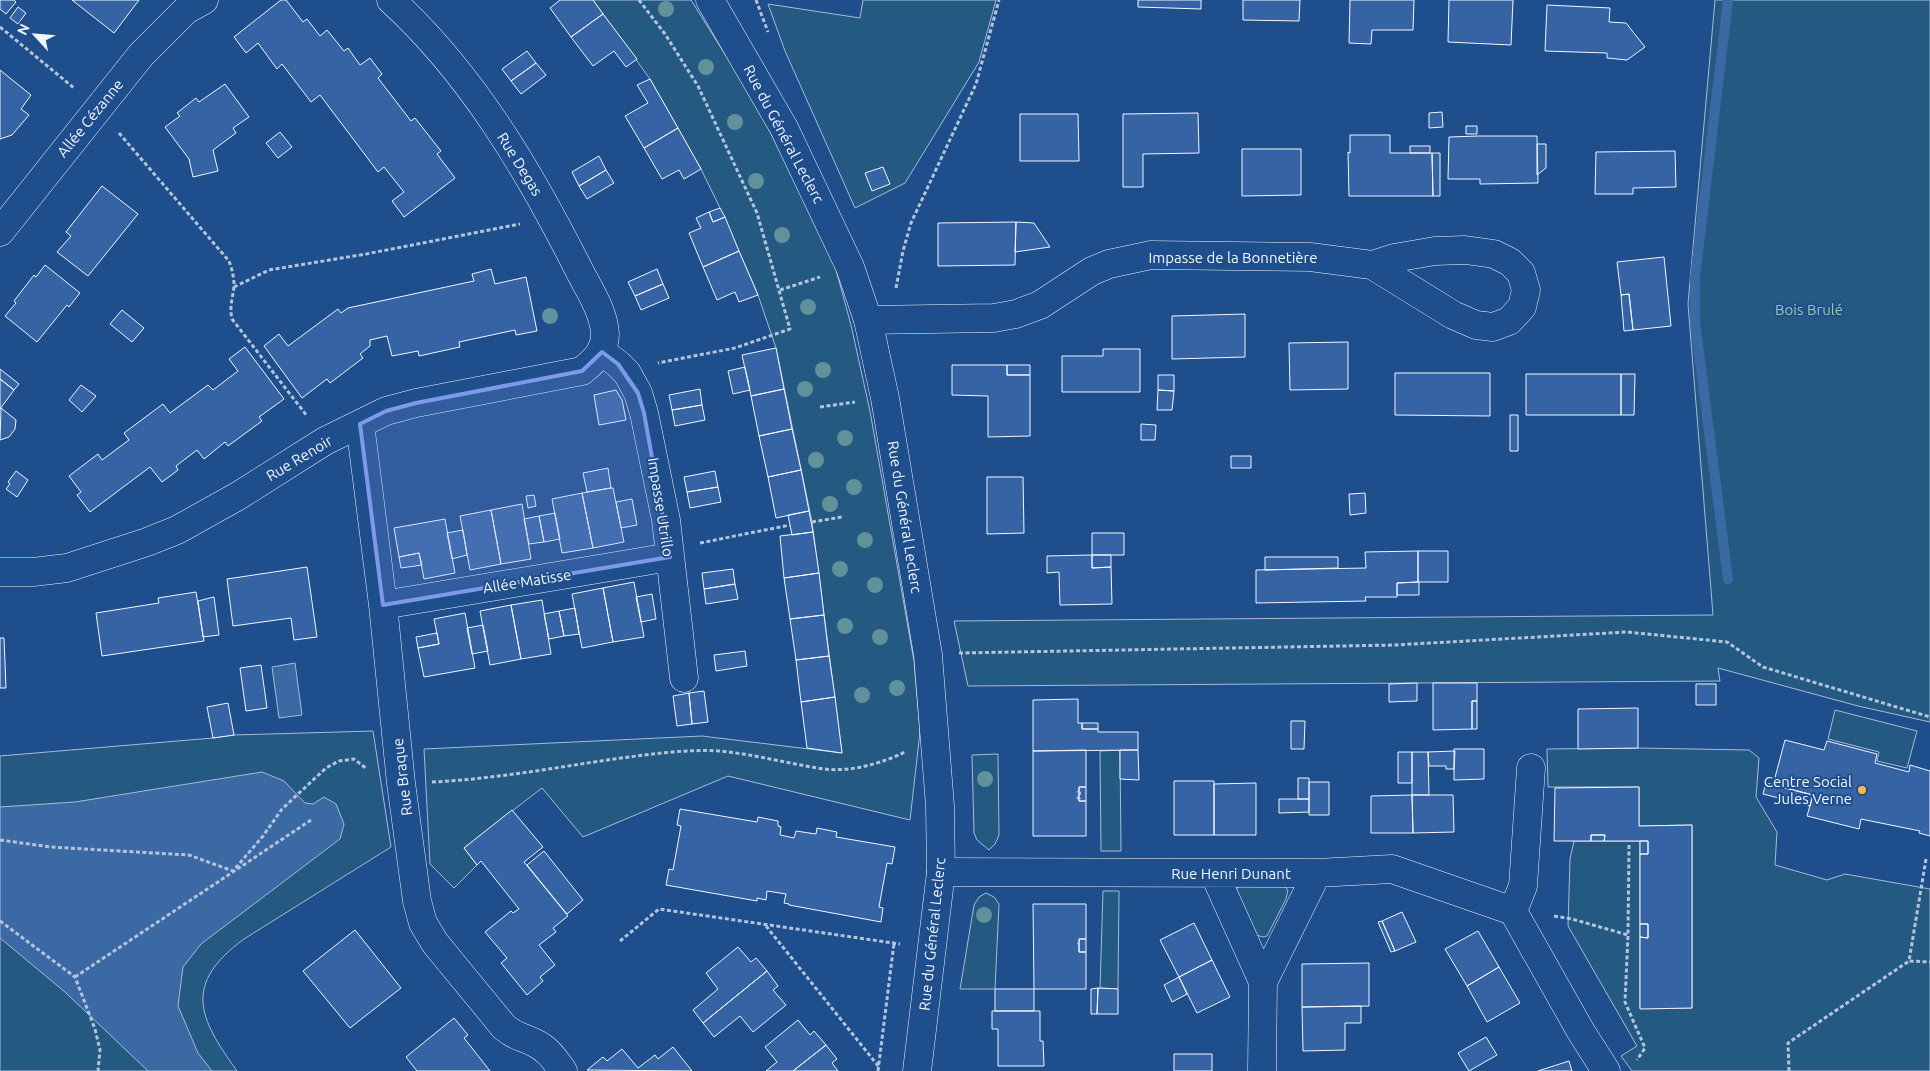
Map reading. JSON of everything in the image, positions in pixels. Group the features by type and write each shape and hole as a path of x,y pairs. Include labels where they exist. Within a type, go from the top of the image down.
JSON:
{"street":[{"name":"Rue Degas","path":"391,0 432,41 476,96 517,157 552,217 600,312 605,336 602,352"},
{"name":"Rue du Général Leclerc","path":"710,0 784,128 850,267 868,320 885,398 928,655 936,741 941,872 917,1071"},
{"name":"Allée Cézanne","path":"0,232 141,55 194,3"},
{"name":"Impasse de la Bonnetière","path":"868,320 994,318 1016,314 1040,305 1092,271 1109,264 1151,255 1310,257 1372,265 1454,315 1476,325 1493,328 1509,321 1522,307 1526,290 1521,274 1510,262 1494,254 1465,250 1435,251 1394,258 1372,265"},
{"name":"Impasse Utrillo","path":"602,352 618,364 627,374 638,394 644,413 666,520 684,678"},
{"name":"Rue Renoir","path":"0,572 33,572 67,568 147,542 176,530 230,500 325,441 386,411 416,403 582,371 602,352"},
{"name":"Rue Braque","path":"360,424 383,605 401,783 417,901 427,930 435,943 504,1027 515,1036 535,1043 547,1051 563,1071"},
{"name":"Allée Matisse","path":"383,605 670,557"},
{"path":"1531,768 1523,886 1513,911 1580,1030 1606,1071"},
{"name":"Rue Henri Dunant","path":"941,872 1316,873 1392,869 1513,911"},
{"path":"1214,873 1263,982 1262,1071"},
{"path":"1263,982 1316,873"}],"path":[{"path":"627,374 652,364 736,348 790,329 757,213 698,86 665,34 639,0"},
{"path":"896,289 903,251 911,224 919,202 976,84 999,0"},
{"path":"0,27 98,108 229,261 234,275 234,287 229,308 232,319 325,441"},
{"path":"234,287 269,270 366,254 552,217"},
{"path":"780,290 850,267"},
{"path":"812,522 842,517"},
{"path":"670,557 692,545 790,525"},
{"path":"928,655 1395,645 1626,632 1727,642 1763,667 1930,717"},
{"path":"233,871 282,809 326,768 339,761 354,759 389,782 401,783 498,777 581,763 685,751 720,751 826,769 851,768 886,761 910,749 936,741"},
{"path":"74,977 311,820"},
{"path":"0,840 51,847 169,852 189,855 233,871"},
{"path":"1628,846 1628,935 1625,1002 1645,1048 1634,1063"},
{"path":"1909,961 1926,859"},
{"path":"620,941 659,909 765,926 902,944"},
{"path":"1513,911 1572,919 1628,935"},
{"path":"0,921 74,977 95,1029 100,1050 98,1071"},
{"path":"765,926 878,1069"},
{"path":"878,1069 894,944"},
{"path":"1789,1071 1788,1043 1909,961 1930,962"}],"highlighted area":[{"path":"602,352 618,364 638,393 644,413 670,557 383,605 360,424 386,411 416,403 582,371"}],"green space":[{"path":"593,0 691,0 755,102 832,255 851,325 870,411 914,661 920,732 910,820 728,776 583,837 542,788 464,848 477,865 454,888 430,864 424,749 702,736 842,753 812,522 776,348 758,295 701,169 650,79"},
{"path":"863,0 996,0 979,62 905,183 855,208 785,51 768,4 860,18"},
{"name":"Bois Brulé","path":"1715,0 1930,0 1930,722 1858,706 1718,668 1720,681 968,686 954,621 1713,615 1688,304"},
{"path":"1835,710 1917,731 1907,768 1877,761 1879,752 1828,739"},
{"path":"373,731 391,847 244,939 225,955 212,971 205,986 203,1002 206,1017 213,1034 237,1071 0,1071 0,756 234,735"},
{"path":"1547,749 1749,750 1759,758 1756,797 1777,832 1775,865 1827,880 1845,874 1930,889 1930,1071 1632,1071 1621,1056 1637,1046 1568,926 1570,859 1574,841 1640,841 1640,1008 1692,1008 1692,825 1639,826 1639,787 1548,787"},
{"path":"1120,750 1121,851 1101,851 1100,751"},
{"path":"998,754 999,835 995,844 989,850 977,840 974,833 972,755"},
{"path":"1240,886 1284,886 1288,890 1286,899 1267,936 1256,935 1235,890"},
{"path":"1103,891 1119,891 1118,989 1100,988"},
{"path":"986,893 994,897 999,904 995,989 960,989 974,905 979,897"}],"shaded area":[{"path":"295,663 302,715 279,718 272,667"},
{"path":"262,772 284,781 305,803 313,804 324,797 336,804 344,824 340,839 201,944 183,967 178,1006 198,1053 212,1071 148,1071 65,992 0,938 0,807 75,802"}],"building":[{"path":"0,0 14,0 16,2 6,14 0,9"},
{"path":"72,0 139,0 114,33"},
{"path":"281,0 286,0 303,22 307,19 320,36 327,30 344,51 348,48 360,65 370,58 382,74 378,78 411,121 415,118 441,151 437,154 455,178 404,217 392,201 404,192 384,167 378,172 320,95 311,102 282,64 277,69 258,43 246,53 234,37"},
{"path":"560,0 593,0 603,14 571,37 550,8"},
{"path":"1138,0 1201,0 1201,9 1138,7"},
{"path":"1243,0 1300,0 1299,21 1243,20"},
{"path":"1350,0 1414,0 1413,30 1372,30 1371,44 1349,43"},
{"path":"1449,0 1513,0 1511,45 1448,42"},
{"path":"1547,5 1610,8 1609,22 1626,23 1645,47 1627,60 1607,58 1607,53 1545,51"},
{"path":"18,7 26,13 18,24 10,18"},
{"path":"603,14 637,59 626,67 614,51 593,66 571,37"},
{"path":"527,51 536,63 511,81 502,69"},
{"path":"536,63 546,75 521,94 511,81"},
{"path":"0,70 31,95 21,109 29,115 12,135 0,139"},
{"path":"650,79 678,128 644,148 625,116 648,103 637,85"},
{"path":"225,84 249,117 233,128 236,133 213,150 218,171 193,177 189,159 165,127 180,116 177,113 196,98 199,102"},
{"path":"1442,112 1443,127 1429,128 1429,113"},
{"path":"1198,113 1199,153 1143,154 1143,187 1123,187 1123,114"},
{"path":"1020,114 1078,114 1079,161 1020,161"},
{"path":"1466,126 1477,126 1477,134 1466,134"},
{"path":"678,128 701,169 684,179 679,170 662,179 644,148"},
{"path":"280,132 292,147 278,158 266,143"},
{"path":"1350,135 1390,135 1390,153 1432,153 1433,196 1349,196 1348,152 1350,153"},
{"path":"1537,136 1538,183 1480,184 1480,179 1448,179 1449,137"},
{"path":"1537,144 1546,144 1546,168 1537,175"},
{"path":"1410,146 1430,146 1430,153 1410,153"},
{"path":"1242,149 1301,149 1301,195 1242,196"},
{"path":"1675,151 1676,187 1633,188 1633,194 1595,194 1596,152"},
{"path":"1432,153 1440,153 1440,196 1433,196"},
{"path":"599,156 606,170 579,186 572,172"},
{"path":"883,167 890,184 872,191 865,173"},
{"path":"606,170 614,183 587,199 579,186"},
{"path":"102,186 138,214 88,276 57,252 71,236 66,232"},
{"path":"720,208 725,217 713,222 709,212"},
{"path":"709,212 713,222 725,217 739,251 703,267 689,233 701,228 696,218"},
{"path":"1016,222 1015,265 938,266 938,223"},
{"path":"1016,222 1034,223 1050,247 1015,252"},
{"path":"739,251 758,295 739,302 735,292 717,300 703,267"},
{"path":"1664,257 1671,326 1633,330 1629,294 1621,295 1617,262"},
{"path":"45,265 80,293 69,307 67,305 37,342 5,316 34,275 36,277"},
{"path":"491,269 495,284 526,277 537,331 516,335 515,330 459,342 460,347 419,356 418,351 392,356 387,336 370,340 370,346 360,354 363,358 330,383 327,379 302,398 264,346 279,334 288,346 338,309 341,313 348,308 474,281 472,274"},
{"path":"657,269 663,284 635,296 628,282"},
{"path":"663,284 669,298 641,310 635,296"},
{"path":"1629,294 1633,330 1624,331 1621,295"},
{"path":"122,310 144,328 132,342 110,324"},
{"path":"1245,314 1245,357 1172,359 1172,316"},
{"path":"1348,342 1348,389 1290,390 1289,343"},
{"path":"245,347 284,399 259,417 262,421 228,446 225,442 204,459 197,450 176,466 178,470 162,482 150,467 90,512 77,495 81,492 69,476 98,454 102,460 129,440 124,433 163,404 170,413 208,385 213,390 238,371 229,359"},
{"path":"776,348 784,389 751,396 742,355"},
{"path":"1103,349 1140,349 1140,392 1062,392 1062,356 1103,356"},
{"path":"952,365 1007,365 1007,375 1030,375 1030,436 988,437 988,396 952,395"},
{"path":"1007,365 1030,365 1030,375 1007,375"},
{"path":"745,367 750,390 733,394 728,371"},
{"path":"0,369 19,384 14,390 0,379"},
{"path":"1395,373 1490,373 1490,416 1395,415"},
{"path":"1526,374 1621,374 1621,415 1526,415"},
{"path":"1621,374 1635,374 1634,415 1621,415"},
{"path":"1158,375 1174,375 1174,391 1158,390"},
{"path":"0,379 14,390 0,409"},
{"path":"81,385 96,396 82,412 69,400"},
{"path":"700,389 702,405 672,410 669,395"},
{"path":"784,389 792,429 759,436 751,396"},
{"path":"616,390 622,400 626,420 599,425 594,395"},
{"path":"1158,390 1174,391 1172,410 1157,410"},
{"path":"702,405 705,420 675,426 672,410"},
{"path":"1,408 16,420 15,429 9,437 0,440"},
{"path":"1510,415 1518,415 1518,451 1510,451"},
{"path":"1141,424 1156,425 1155,440 1141,440"},
{"path":"792,429 801,470 768,477 759,436"},
{"path":"1231,456 1251,456 1251,468 1231,468"},
{"path":"608,468 611,488 587,492 583,473"},
{"path":"801,470 809,511 776,518 768,477"},
{"path":"16,471 28,480 17,497 6,489 10,484 8,482"},
{"path":"715,471 718,487 687,492 684,477"},
{"path":"987,477 1023,477 1024,533 987,534"},
{"path":"718,487 721,502 690,508 687,492"},
{"path":"613,488 624,542 593,548 582,493"},
{"path":"582,493 593,548 562,553 552,499"},
{"path":"1365,493 1366,513 1350,515 1349,494"},
{"path":"534,495 536,506 528,508 526,496"},
{"path":"632,499 637,525 621,528 616,502"},
{"path":"522,504 531,559 501,564 491,510"},
{"path":"491,510 501,564 470,570 460,516"},
{"path":"809,511 813,532 792,535 788,515"},
{"path":"555,513 560,539 544,542 539,516"},
{"path":"539,516 544,542 529,544 524,519"},
{"path":"445,519 455,573 424,579 419,553 399,557 394,528"},
{"path":"463,530 467,555 452,559 447,533"},
{"path":"813,532 819,573 784,578 780,536"},
{"path":"1092,533 1124,533 1124,555 1092,555"},
{"path":"1418,551 1418,582 1397,583 1397,597 1365,597 1366,601 1256,603 1256,570 1366,568 1365,552"},
{"path":"1418,551 1448,551 1448,582 1418,582"},
{"path":"419,553 422,565 401,568 399,557"},
{"path":"1092,555 1092,568 1111,567 1112,604 1060,605 1059,572 1047,573 1047,556"},
{"path":"1092,555 1111,555 1111,567 1092,568"},
{"path":"1265,557 1338,557 1338,568 1265,570"},
{"path":"307,567 317,637 294,640 291,618 233,626 227,579"},
{"path":"733,569 735,584 704,589 702,573"},
{"path":"819,573 824,615 790,619 784,578"},
{"path":"634,582 644,637 613,642 603,588"},
{"path":"1419,582 1419,595 1397,595 1397,583"},
{"path":"735,584 738,599 706,604 704,589"},
{"path":"603,588 613,642 582,648 572,594"},
{"path":"196,592 204,641 102,656 96,613 159,603 158,598"},
{"path":"652,594 656,619 641,622 636,597"},
{"path":"214,597 219,635 203,637 198,601"},
{"path":"542,600 551,654 521,659 511,605"},
{"path":"511,605 521,659 490,665 480,611"},
{"path":"575,608 579,634 564,636 559,611"},
{"path":"559,611 564,636 549,639 544,614"},
{"path":"465,613 475,668 424,677 418,648 439,644 434,619"},
{"path":"824,615 829,656 796,660 790,619"},
{"path":"483,625 488,651 472,654 467,628"},
{"path":"437,633 439,644 418,648 416,637"},
{"path":"0,638 4,638 6,688 0,688"},
{"path":"745,651 747,666 716,671 714,655"},
{"path":"829,656 835,697 801,702 796,660"},
{"path":"261,665 267,708 246,711 240,668"},
{"path":"1417,683 1417,701 1389,702 1389,684"},
{"path":"1433,683 1477,683 1477,701 1472,701 1472,729 1433,730"},
{"path":"1696,684 1716,684 1716,705 1696,705"},
{"path":"704,691 708,722 692,724 689,693"},
{"path":"689,693 692,724 677,726 673,696"},
{"path":"835,697 842,753 807,748 801,702"},
{"path":"1078,699 1078,723 1082,723 1082,729 1098,729 1098,732 1138,732 1138,750 1033,751 1033,700"},
{"path":"1472,701 1477,701 1477,729 1472,729"},
{"path":"228,703 234,735 213,738 207,707"},
{"path":"1638,708 1638,748 1578,749 1578,709"},
{"path":"1291,721 1305,721 1304,749 1291,749"},
{"path":"1082,723 1098,723 1098,729 1082,729"},
{"name":"Centre Social Jules Verne","path":"1785,740 1824,750 1827,741 1877,754 1875,763 1909,772 1910,765 1930,771 1930,836 1919,833 1920,831 1861,819 1859,829 1807,816 1813,795 1773,785"},
{"path":"1454,749 1484,749 1484,779 1454,780"},
{"path":"1086,750 1086,787 1079,787 1079,801 1086,801 1086,836 1033,836 1033,751"},
{"path":"1120,750 1138,750 1139,780 1120,779"},
{"path":"1455,751 1454,769 1446,769 1446,766 1429,766 1428,752"},
{"path":"1398,752 1412,752 1412,783 1398,783"},
{"path":"1412,752 1428,752 1429,795 1412,795"},
{"path":"1298,778 1309,778 1309,799 1298,799"},
{"path":"1174,781 1214,781 1214,835 1174,835"},
{"path":"1309,782 1329,782 1329,815 1309,815"},
{"path":"1256,783 1256,835 1214,835 1214,784"},
{"path":"1766,783 1813,795 1810,806 1763,794"},
{"path":"1079,787 1086,787 1086,801 1079,801"},
{"path":"1639,787 1639,826 1692,825 1692,1008 1640,1009 1640,937 1648,938 1648,924 1640,924 1640,854 1648,854 1648,841 1604,841 1605,835 1591,835 1591,841 1554,841 1555,788"},
{"path":"1412,795 1413,833 1371,833 1371,796"},
{"path":"1412,795 1453,795 1454,832 1413,833"},
{"path":"1279,799 1309,799 1309,812 1279,813"},
{"path":"680,809 757,822 758,817 778,821 778,826 781,827 780,835 794,838 796,831 816,834 817,828 837,832 836,837 895,847 892,864 887,863 879,907 883,908 881,922 789,905 784,903 786,894 767,891 766,900 757,898 757,901 666,885 669,869 673,870 681,826 677,825"},
{"path":"512,810 543,847 524,862 568,916 553,928 556,932 539,945 555,965 540,977 543,981 527,995 501,963 507,958 485,932 511,911 513,913 519,909 481,861 477,865 464,848"},
{"path":"1591,835 1605,835 1604,841 1591,841"},
{"path":"1640,841 1648,841 1648,854 1640,854"},
{"path":"544,851 583,900 567,914 527,865"},
{"path":"1033,904 1086,904 1086,939 1079,939 1079,952 1086,952 1086,989 1034,989"},
{"path":"1402,912 1416,942 1395,951 1382,921"},
{"path":"1382,921 1395,951 1391,952 1378,922"},
{"path":"1194,923 1212,960 1179,977 1160,940"},
{"path":"1640,924 1648,924 1648,938 1640,937"},
{"path":"355,930 401,988 350,1028 303,971"},
{"path":"1478,931 1499,967 1467,986 1445,949"},
{"path":"1079,939 1086,939 1086,952 1079,952"},
{"path":"738,947 751,962 756,958 767,971 703,1023 693,1010 718,989 706,973"},
{"path":"1212,960 1230,997 1197,1013 1179,977"},
{"path":"1369,963 1369,1006 1302,1007 1302,964"},
{"path":"1499,967 1520,1003 1487,1022 1467,986"},
{"path":"767,971 778,986 773,990 786,1005 753,1032 740,1016 714,1037 703,1023"},
{"path":"1179,977 1187,994 1172,1002 1164,985"},
{"path":"1098,988 1118,989 1118,1014 1097,1014"},
{"path":"1098,988 1097,1014 1091,1014 1091,989"},
{"path":"995,989 1034,989 1034,1011 995,1011"},
{"path":"1361,1006 1361,1023 1345,1023 1345,1050 1303,1051 1302,1007"},
{"path":"992,1011 1040,1011 1040,1041 1043,1041 1044,1066 998,1066 998,1029 992,1029"},
{"path":"454,1018 468,1035 464,1038 490,1071 417,1071 406,1057"},
{"path":"798,1020 810,1035 814,1031 826,1045 793,1071 766,1071 777,1062 765,1047"},
{"path":"1486,1037 1497,1055 1469,1071 1458,1053"},
{"path":"826,1045 837,1059 832,1063 838,1071 793,1071"},
{"path":"673,1047 692,1071 587,1070 603,1057 607,1061 622,1049 638,1068 655,1055 658,1059"},
{"path":"1174,1054 1212,1054 1212,1071 1174,1071"},
{"path":"1569,1061 1572,1071 1538,1071"}],"waterway":[{"path":"1728,0 1695,278 1695,322 1728,579"}],"place":[{"name":"Centre Social Jules Verne","path":"1862,790"}]}
